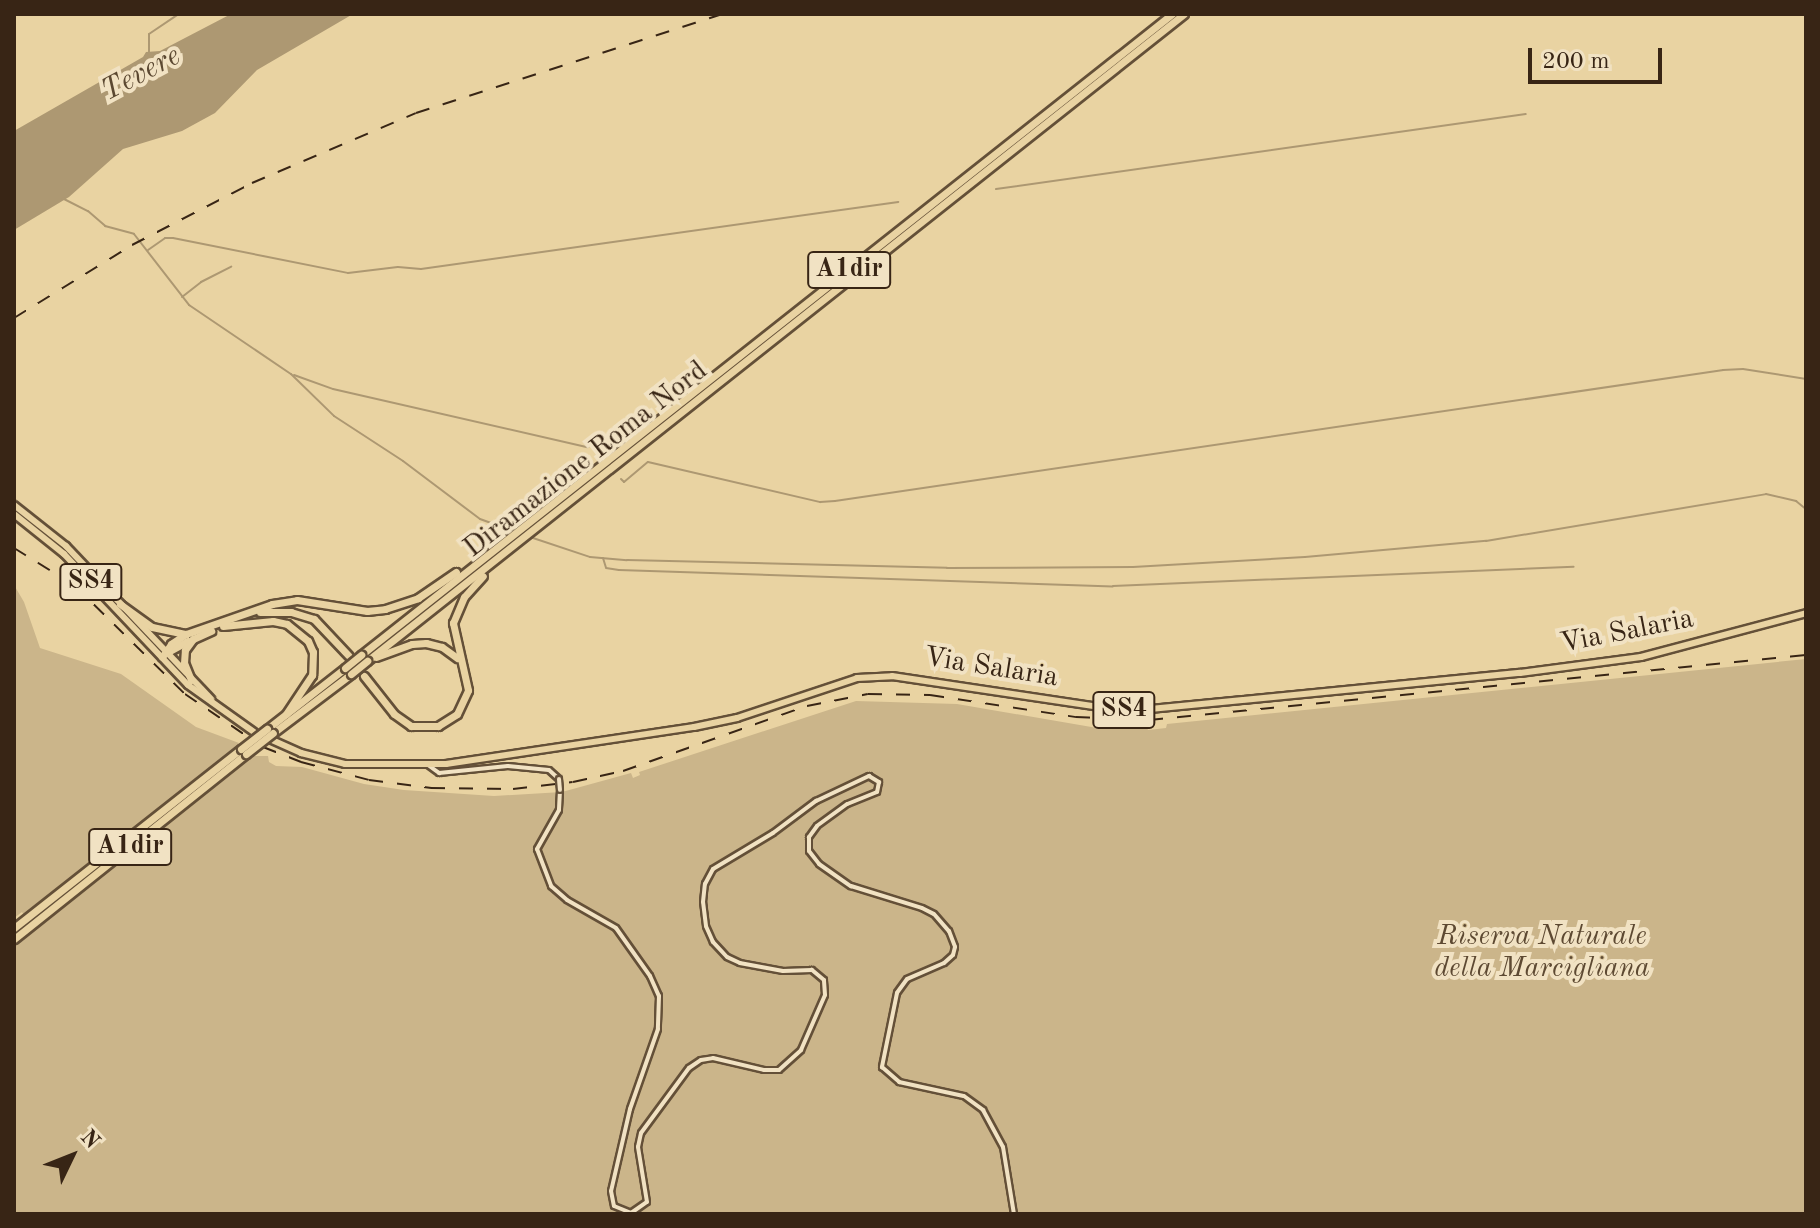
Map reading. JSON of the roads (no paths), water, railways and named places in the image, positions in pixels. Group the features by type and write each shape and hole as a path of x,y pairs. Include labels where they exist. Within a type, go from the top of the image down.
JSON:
{"highway":[{"name":"Diramazione Roma Nord","path":"14,928 243,752 271,734 472,565 1172,14"},
{"name":"Diramazione Roma Nord","path":"364,658 522,540 1184,14"},
{"path":"364,676 402,722 427,728 448,722 465,703 468,690 465,668 453,636 457,608 472,584 522,540"},
{"path":"120,604 152,627 190,637 238,616 297,600 367,611 385,609 418,598 462,568 472,565"},
{"path":"238,616 278,610 314,619 348,655"},
{"path":"164,655 171,644 258,612"},
{"path":"226,625 273,621 287,624 308,641 313,652 312,675 286,714"},
{"path":"190,637 183,658 191,680"},
{"path":"364,658 426,643 454,653 465,668"},
{"name":"Diramazione Roma Nord","path":"271,734 286,714 348,671"},
{"name":"Diramazione Roma Nord","path":"14,939 243,752"}],"main road":[{"name":"SS4","path":"14,505 58,539 120,604 188,685 254,732"},
{"name":"SS4","path":"14,514 64,554 225,713"},
{"name":"Via Salaria","path":"271,734 301,753 345,764 428,765 474,761 737,718 857,678 931,680 1120,710 1140,710 1520,673 1641,657 1806,613"}],"street":[{"path":"428,765 439,773 508,766 549,770 559,779 559,810 537,849 551,886 567,900 616,928 650,976 659,996 658,1029 630,1109 612,1184 611,1200 614,1206 631,1213 647,1202 638,1147 641,1133 689,1068 701,1060 713,1058 764,1070 779,1070 801,1050 825,995 824,980 812,970 783,971 740,963 727,957 713,942 706,926 703,902 705,884 713,869 773,833 816,801 869,776 879,782 880,789 847,804 817,826 809,837 809,851 819,864 851,886 922,908 934,914 949,931 955,947 953,955 944,963 907,979 897,993 882,1067 899,1082 964,1096 983,1110 1003,1147 1014,1214"}],"water":[{"name":"Tevere","path":"231,14 353,14 257,70 215,113 182,131 123,149 69,197 14,230 14,131 143,57 146,52 160,51"}],"waterway":[{"name":"Tevere","path":"149,52 149,34 179,14"},
{"path":"996,189 1526,114"},
{"path":"62,198 88,211 105,226 134,234 189,305 291,374 334,416 403,461 480,519 513,531"},
{"path":"148,250 165,238 173,238 348,273 398,267 421,269 898,202"},
{"path":"182,297 201,282 231,267"},
{"path":"621,479 624,482 648,462 820,502 835,501 1723,370 1743,369 1806,379"},
{"path":"294,375 333,389 587,447 595,444 600,451"},
{"path":"527,536 590,557 627,560 947,568 1133,567 1305,557 1486,541 1766,494 1796,501 1806,509"},
{"path":"603,558 606,568 619,570 1113,586 1574,567"}],"railway":[{"path":"14,318 132,245 252,183 416,113 722,14"},
{"path":"14,548 74,585 185,694 248,737"},
{"path":"263,747 301,762 369,780 431,788 513,789 573,782 623,771 807,706 868,694 930,695 1076,717 1149,720 1806,655"}],"park label":[{"name":"Riserva Naturale della Marcigliana","path":"1542,953"}]}
